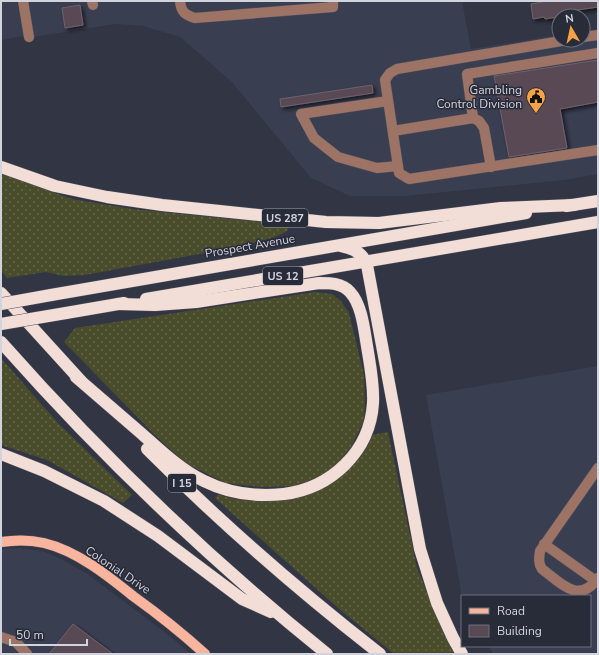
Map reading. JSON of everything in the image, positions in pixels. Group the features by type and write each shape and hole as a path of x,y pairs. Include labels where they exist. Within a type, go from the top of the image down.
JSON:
{"highway":[{"name":"US 287","path":"1,168 55,186 107,197 162,205 326,222 379,223 502,208 574,205"},
{"name":"Prospect Avenue","path":"1,304 598,201"},
{"name":"US 12","path":"118,304 598,222"},
{"path":"332,246 348,247 360,254 366,262 420,548 437,603 462,654"},
{"path":"1,324 118,304 155,305 196,302 319,283 328,283 343,287 352,294 360,312 372,380 372,414 363,440 353,456 340,470 325,481 290,493 270,495 250,494 230,490 202,480 179,466 76,376"},
{"name":"I 15","path":"1,293 76,376 161,463 238,535 312,599 380,654"},
{"name":"I 15","path":"1,342 62,410 142,490 208,552 281,617 327,654"},
{"path":"1,454 44,471 104,501 158,536 242,599 281,617"}],"main road":[{"name":"Colonial Drive","path":"1,542 43,543 66,552 94,567 176,628 204,654"}],"street":[{"path":"23,1 29,37"},
{"path":"180,1 181,8 186,15 195,18 333,7 333,1"},
{"path":"551,43 397,69 390,73 385,80 399,173 409,179 598,150"},
{"path":"473,118 466,74 598,53"},
{"path":"388,101 301,114 314,138 338,157 377,168 398,166"},
{"path":"392,131 473,118 480,121 484,128 491,167"},
{"path":"544,544 597,580 588,588 580,591 571,590 542,569 538,558 544,544 598,468"},
{"path":"1,637 16,642 27,654"}],"shaded area":[{"path":"1,1 17,1 24,36 1,40"},
{"path":"27,1 462,1 471,49 551,36 551,48 591,48 591,30 598,29 598,174 564,180 405,196 350,196 311,178 232,82 180,37 143,26 116,24 33,37"},
{"path":"598,366 598,654 493,654 490,647 591,647 591,595 462,595 426,395"},
{"path":"18,548 43,551 86,573 191,654 1,654 1,549"}],"green space":[{"path":"1,173 72,199 133,209 290,225 287,231 275,237 243,246 85,275 64,276 46,272 7,278 1,270"},
{"path":"315,292 332,294 341,301 349,313 364,375 364,420 352,445 337,466 316,478 295,486 260,487 226,483 185,463 155,435 64,342 75,328"},
{"path":"1,358 57,422 132,495 123,503 47,460 1,445"},
{"path":"388,432 417,568 438,620 456,654 394,654 338,608 215,498 219,494 241,500 273,501 291,499 308,494 324,487 352,466 363,451 371,435"}],"building":[{"path":"547,1 598,1 598,7 551,8 551,18 545,19 544,17 533,19 531,4"},
{"path":"80,5 83,25 65,28 62,8"},
{"path":"598,60 598,102 560,109 567,148 509,157 494,76"},
{"path":"372,85 373,93 281,107 280,99"},
{"path":"73,624 113,654 49,654"}],"place":[{"name":"Gambling Control Division","path":"536,114"}]}
